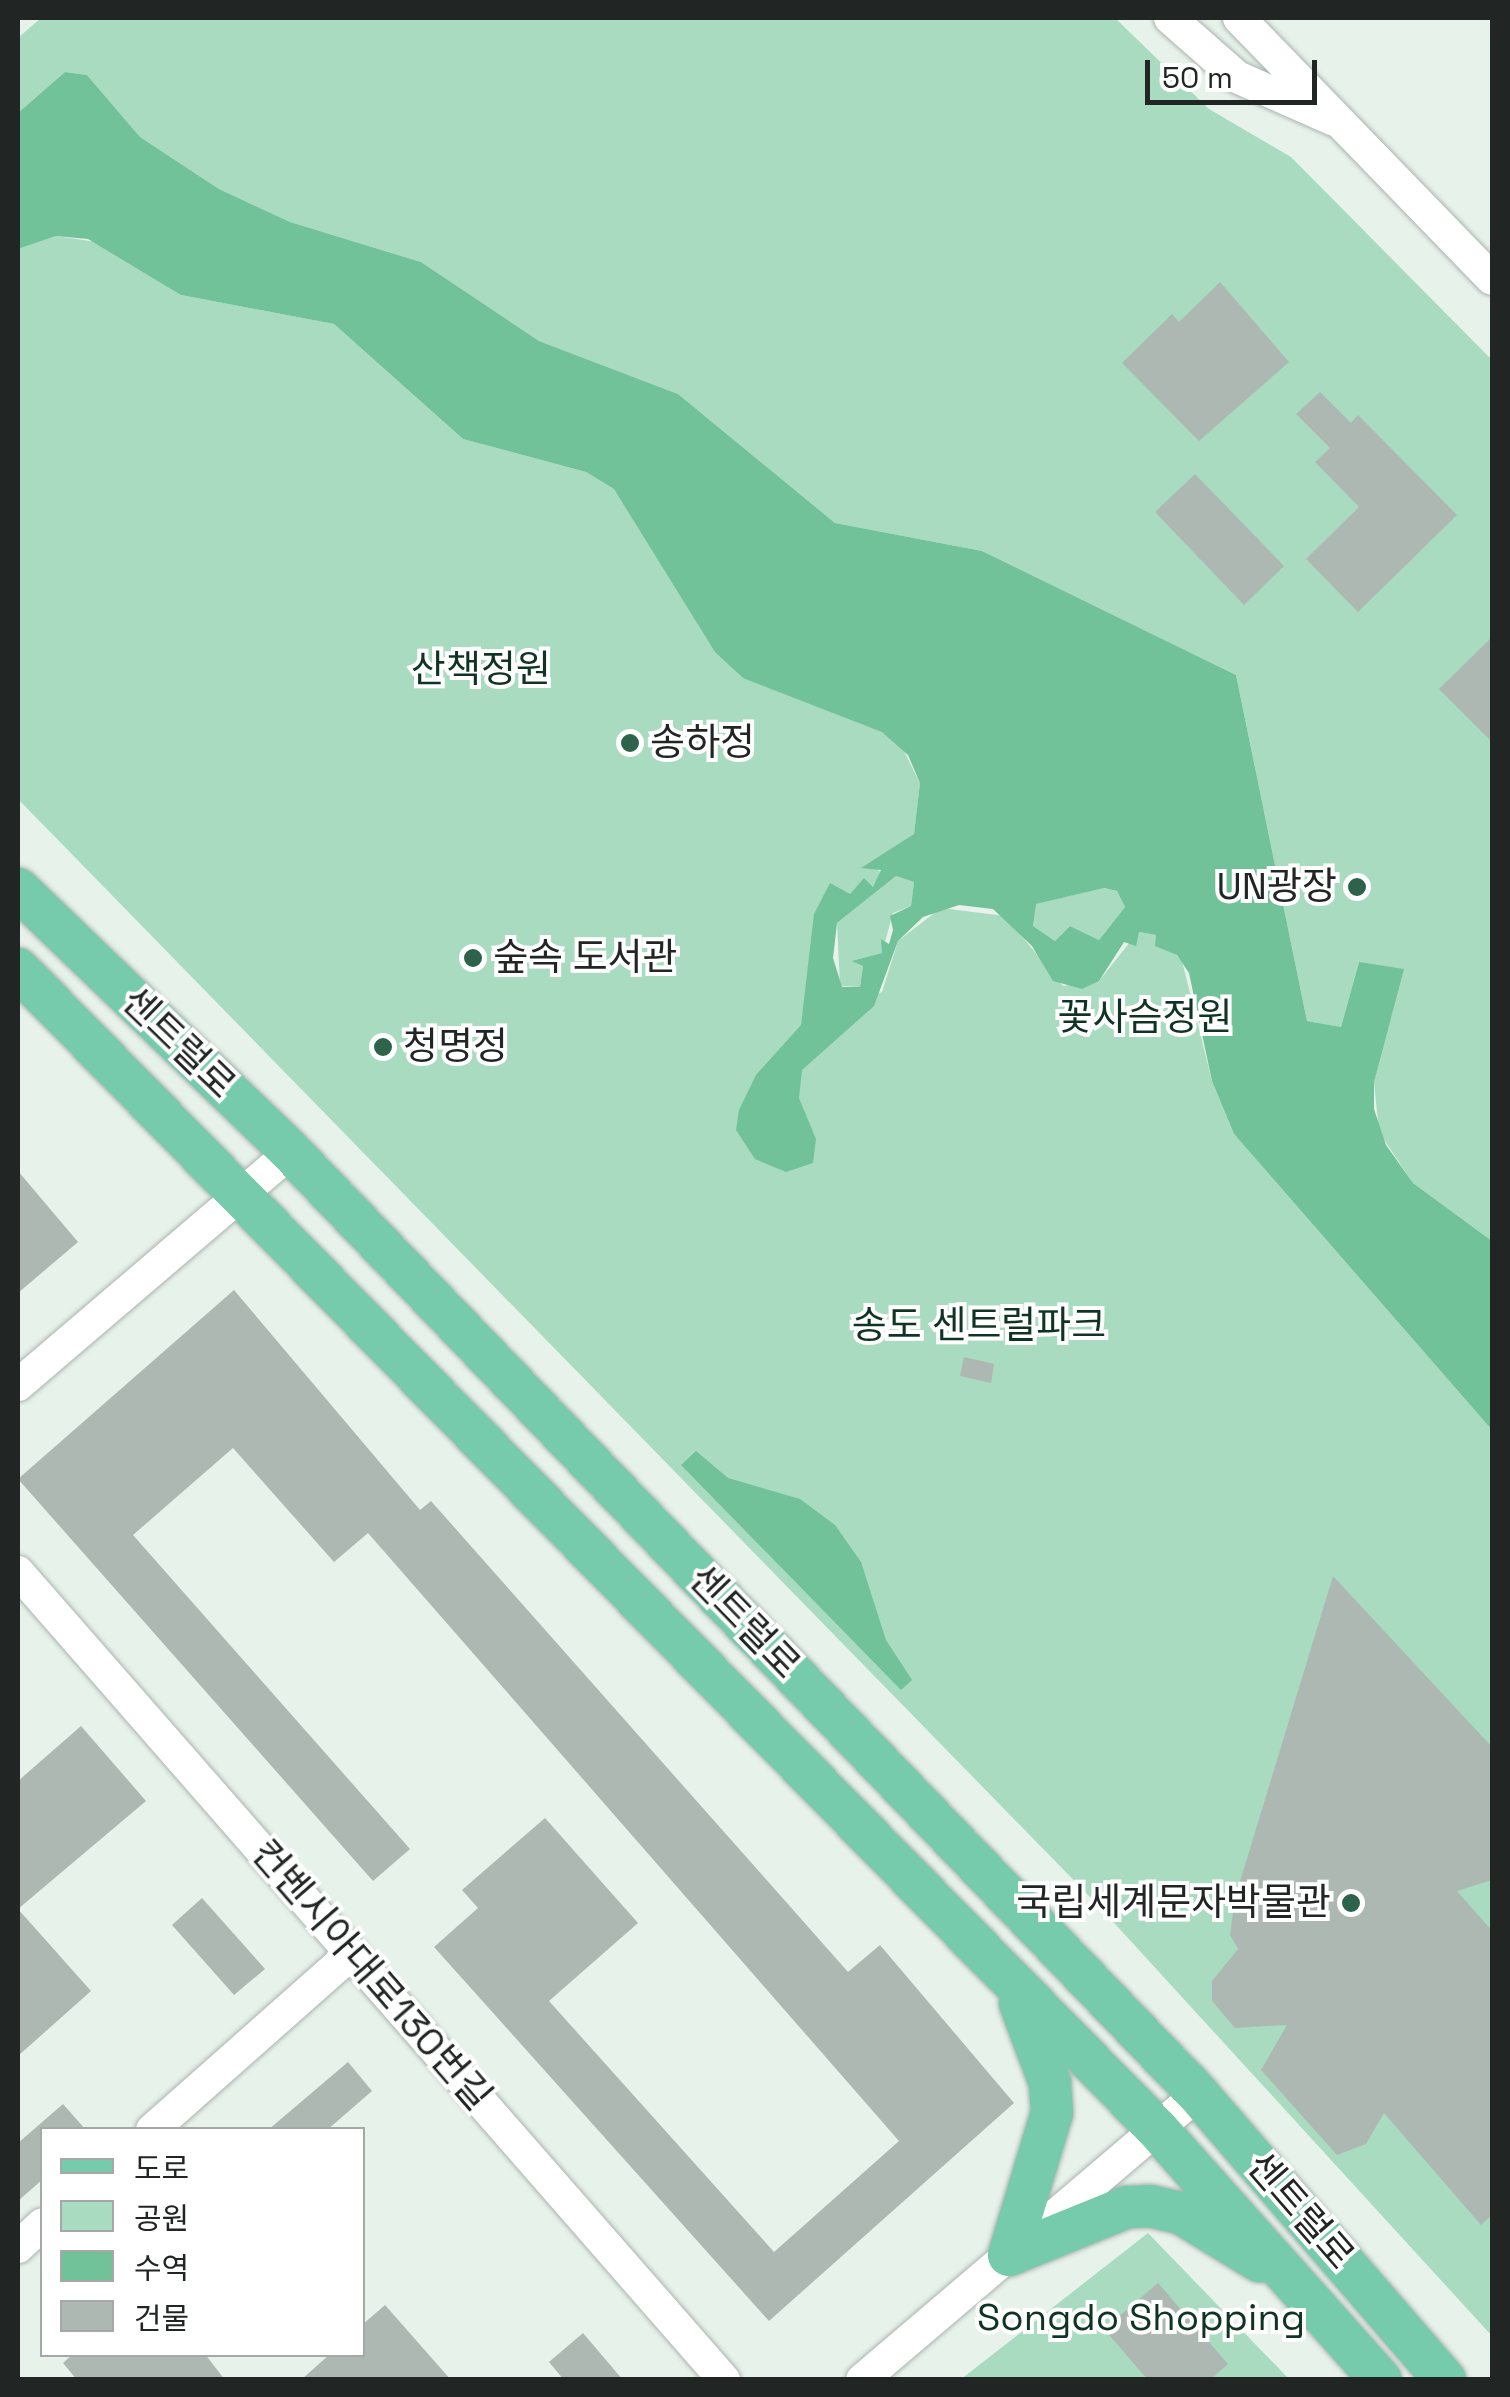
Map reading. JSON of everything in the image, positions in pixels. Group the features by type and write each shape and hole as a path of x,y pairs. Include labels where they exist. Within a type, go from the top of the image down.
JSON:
{"main road":[{"name":"센트럴로","path":"18,889 291,1152 1198,2094 1446,2380"},
{"name":"센트럴로","path":"18,969 244,1193 1157,2129 1380,2380"},
{"path":"1008,1978 1040,2048 1052,2113 1009,2255"},
{"path":"1009,2255 1126,2207 1150,2206 1181,2213 1290,2278"}],"street":[{"path":"1170,18 1237,77 1340,122"},
{"path":"1239,18 1492,279"},
{"path":"18,1386 291,1152"},
{"name":"컨벤시아대로130번길","path":"18,1572 724,2380"},
{"path":"155,2127 352,1953"},
{"path":"862,2380 1198,2094"},
{"path":"18,2247 40,2227"}],"green space":[{"path":"41,18 1115,18 1209,109 1291,157 1492,360 1492,1241 1413,1183 1379,1132 1374,1082 1382,1046 1359,962 1341,1027 1307,1021 1236,675 982,551 835,523 678,394 539,341 421,262 290,222 219,189 140,137 87,75 65,72 18,113 18,38"},
{"name":"송도 센트럴파크","path":"56,236 103,243 181,295 334,324 463,439 586,472 614,489 658,550 901,745 920,783 914,834 870,865 881,872 873,887 863,880 850,894 830,884 818,909 801,1025 882,992 898,941 941,908 1005,916 1063,986 1099,981 1138,932 1157,935 1182,961 1212,1081 1234,1134 1492,1430 1492,2336 1095,1902 18,799 18,249"},
{"path":"896,876 914,882 911,906 893,913 882,953 851,961 863,966 860,987 840,986 837,923"},
{"path":"1103,888 1117,891 1125,907 1099,940 1070,926 1055,941 1033,926 1035,904"},
{"name":"Songdo Shopping","path":"1148,2233 1289,2379 960,2380"}],"water":[{"path":"65,72 87,75 140,137 219,189 290,222 421,262 539,341 678,394 835,523 982,551 1236,675 1307,1021 1341,1027 1359,962 1404,969 1374,1082 1374,1109 1386,1145 1413,1183 1492,1241 1492,1430 1234,1134 1212,1081 1189,973 1177,955 1155,946 1156,935 1139,932 1136,946 1124,942 1099,981 1082,989 1053,981 1032,946 993,909 959,905 923,917 898,941 874,1006 802,1070 799,1098 816,1139 813,1163 786,1172 755,1159 736,1130 739,1110 756,1075 801,1025 814,914 830,883 850,894 864,878 873,887 881,870 861,868 914,834 920,783 908,755 882,732 743,678 715,652 614,489 586,472 463,439 334,324 181,295 88,239 56,236 18,249 18,113","holes":["896,876 914,882 911,906 890,916 893,930 889,944 881,939 882,953 851,961 863,966 860,987 842,987 833,958 837,923","1104,888 1117,891 1125,907 1099,940 1070,926 1055,941 1033,926 1036,904"]},
{"path":"696,1451 728,1478 800,1499 835,1525 861,1562 886,1640 912,1680 901,1690 681,1465"}],"building":[{"path":"1220,282 1289,362 1199,441 1122,363 1172,314 1179,322"},
{"path":"1320,392 1351,423 1358,415 1457,515 1358,612 1306,559 1359,507 1315,462 1330,448 1296,414"},
{"path":"1195,474 1284,566 1244,605 1155,512"},
{"path":"1492,637 1492,742 1439,689"},
{"path":"18,1171 78,1242 18,1293"},
{"path":"234,1290 420,1510 431,1501 848,1972 880,1945 1014,2103 769,2321 434,1947 478,1908 462,1890 545,1818 638,1923 549,2001 774,2252 899,2141 368,1533 334,1562 233,1448 133,1535 410,1849 373,1881 18,1479"},
{"path":"964,1357 994,1364 991,1383 960,1376"},
{"name":"국립세계문자박물관","path":"1333,1576 1492,1747 1492,1880 1457,1891 1492,1931 1492,2215 1481,2225 1384,2113 1366,2144 1337,2155 1261,2070 1287,2025 1235,2028 1212,2001 1212,1981 1238,1949 1230,1935 1235,1898"},
{"path":"81,1726 146,1801 18,1909 18,1781"},
{"path":"202,1898 265,1969 234,1995 172,1925"},
{"path":"18,1909 91,1991 18,2056"},
{"path":"348,2062 372,2091 330,2127 272,2127"},
{"path":"63,2104 83,2127 40,2127 40,2182 18,2201 18,2143"},
{"path":"1158,2283 1228,2364 1210,2380 1148,2380 1104,2329"},
{"path":"385,2305 451,2380 301,2380 327,2357 365,2357 365,2322"},
{"path":"583,2333 623,2380 564,2380 549,2362"},
{"path":"70,2357 207,2357 225,2380 77,2380 63,2363"}],"place":[{"name":"송하정","path":"630,743"},
{"name":"UN광장","path":"1357,887"},
{"name":"숲속 도서관","path":"473,958"},
{"name":"청명정","path":"383,1047"},
{"name":"국립세계문자박물관","path":"1351,1903"}],"park label":[{"name":"산책정원","path":"481,670"},
{"name":"꽃사슴정원","path":"1145,1018"}]}
